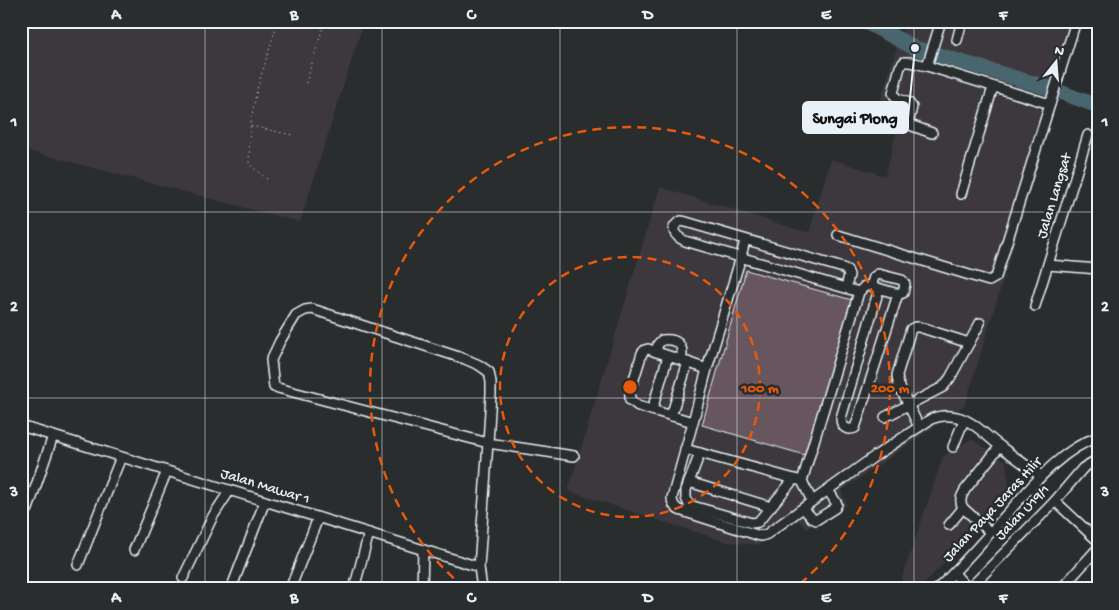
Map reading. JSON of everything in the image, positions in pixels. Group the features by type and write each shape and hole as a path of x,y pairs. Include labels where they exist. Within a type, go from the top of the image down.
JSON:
{"street":[{"path":"928,62 941,21"},
{"path":"957,40 962,21"},
{"path":"838,235 989,281 993,280 996,277 1076,21"},
{"path":"932,133 910,125 909,120 912,107 909,103 896,98 893,93 900,67 904,62 928,62 993,86 1050,104"},
{"path":"961,194 993,86"},
{"name":"Jalan Langsat","path":"1035,306 1088,135"},
{"path":"846,288 849,275 847,270 681,221 675,227 676,235 685,241 859,292"},
{"path":"745,240 672,498 672,504 676,509 762,536 876,456 937,416 970,422 1041,476"},
{"path":"1048,265 1098,270"},
{"path":"700,453 686,490 686,498 689,504 752,523 758,522 771,506 798,480 859,292 865,286 875,288 898,294 901,294 905,287 904,282 881,274 876,275 875,288 841,418 843,427 851,429 855,428 898,294"},
{"path":"482,589 479,567 488,443 491,394 489,372 465,359 312,310 305,310 296,315 270,360 274,387 488,443 574,456"},
{"path":"885,417 943,387 950,378 980,323"},
{"path":"919,427 898,383 897,376 910,331 913,328 919,327 969,343"},
{"path":"656,352 658,344 666,339 678,343 682,347 684,361 672,416"},
{"path":"693,422 634,403 630,400 630,396 644,350 648,349 707,369"},
{"path":"652,410 668,356"},
{"path":"953,447 964,420"},
{"name":"Jalan Mawar 1","path":"21,426 479,567"},
{"path":"28,509 53,436"},
{"name":"Jalan Paya Jaras Hilir","path":"937,589 954,573 1041,476 1063,457 1098,437"},
{"path":"990,532 963,508 960,503 965,490 1000,446"},
{"path":"685,449 798,480 812,501"},
{"path":"78,565 121,457"},
{"name":"Jalan U19/1","path":"969,589 1056,501 1083,468 1098,459"},
{"path":"134,550 167,471"},
{"path":"689,482 771,506"},
{"path":"183,578 213,516 230,490"},
{"path":"803,508 816,520 835,508 837,504 828,490"},
{"path":"231,589 265,501"},
{"path":"1056,501 1098,541"},
{"path":"949,525 963,508"},
{"path":"290,589 318,518"},
{"path":"354,589 369,534"},
{"path":"1061,589 1098,548"},
{"path":"422,589 424,550"},
{"path":"954,573 969,589"}],"path":[{"path":"267,179 249,164 250,125 257,89 278,21"},
{"path":"306,83 323,27 322,21"},
{"path":"250,125 292,135"}],"shaded area":[{"path":"21,21 364,21 300,222 21,149"},
{"path":"905,21 1082,21 965,405 841,491 847,505 806,529 799,520 758,545 727,542 568,491 660,187 809,233 831,159 885,176 902,109 881,99"},
{"path":"971,439 1006,461 1010,494 919,589 911,589 901,581 943,457"}],"building":[{"path":"746,270 852,300 808,456 702,425"}],"waterway":[{"path":"864,21 915,48 1049,88 1098,106"}],"place":[{"name":"Sungai Plong","path":"915,48"}]}
